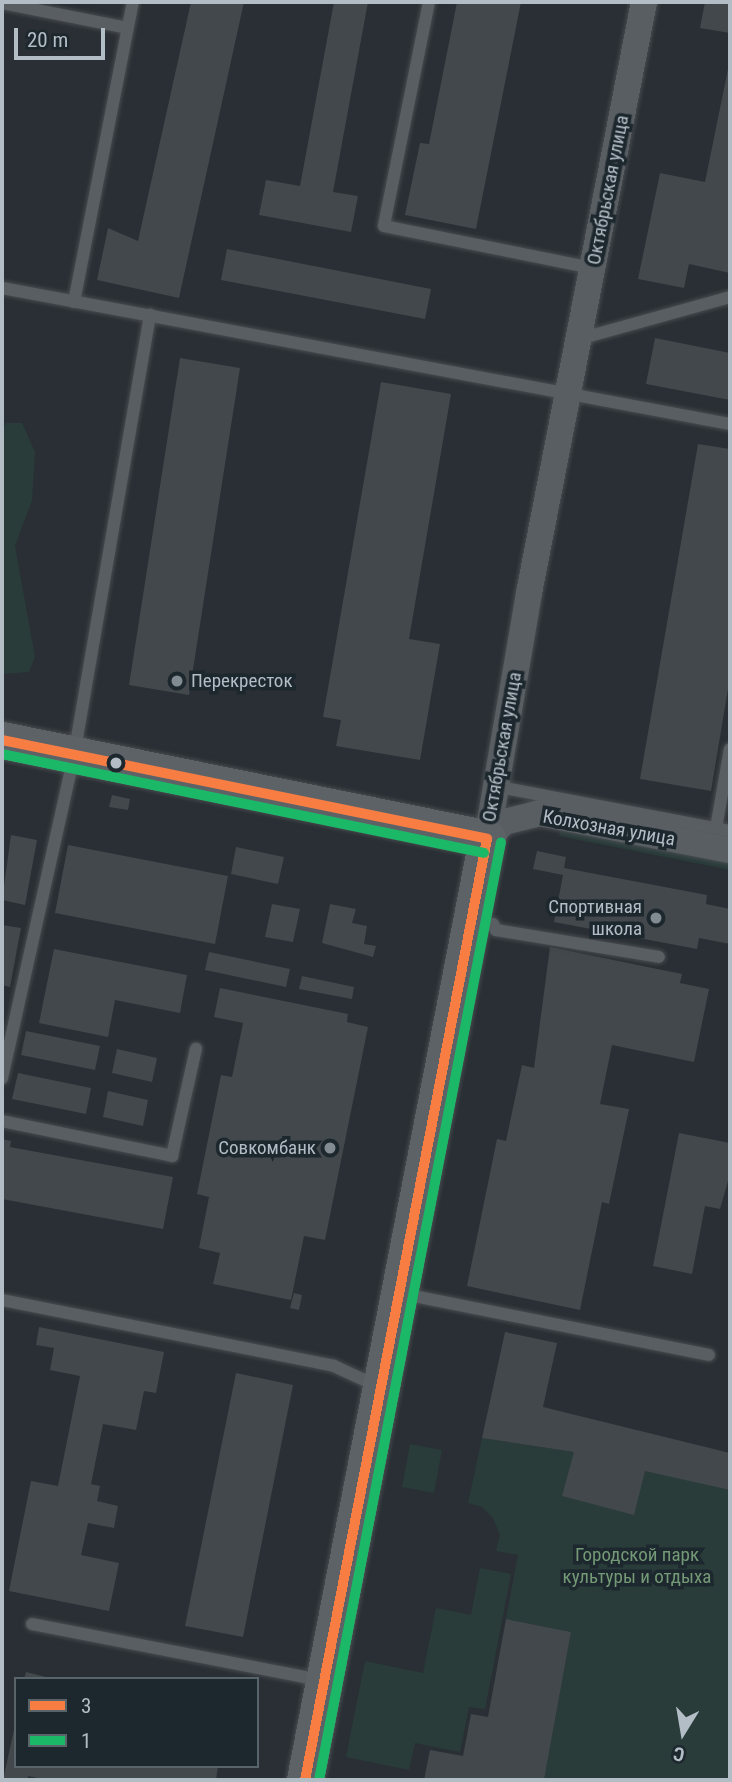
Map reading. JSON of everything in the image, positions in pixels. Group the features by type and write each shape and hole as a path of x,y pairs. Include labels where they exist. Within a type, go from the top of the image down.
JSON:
{"street":[{"name":"Октябрьская улица","path":"305,1780 474,920 494,786 644,2"},
{"path":"2,740 487,839"},
{"name":"Колхозная улица","path":"487,839 504,822 539,813 723,839"}],"lane":[{"path":"74,302 133,2"},
{"path":"429,2 384,226 592,268"},
{"path":"2,3 128,28"},
{"path":"2,288 730,424"},
{"path":"579,339 730,298"},
{"path":"2,1078 74,755 150,316"},
{"path":"723,839 730,749"},
{"path":"494,786 723,839"},
{"path":"723,839 730,831"},
{"path":"474,920 493,924 496,930 659,957"},
{"path":"2,1121 172,1156 195,1049"},
{"path":"400,1293 709,1355"},
{"path":"2,1300 334,1366 382,1388"},
{"path":"32,1624 325,1681"}],"green space":[{"path":"6,423 22,423 35,452 32,500 15,546 35,657 29,672 2,674 2,431"},
{"path":"561,826 730,858 730,870 559,836"},
{"name":"Городской парк культуры и отдыха","path":"482,1438 574,1452 730,1490 730,1780 544,1780 571,1632 506,1619 518,1555 496,1551 500,1535 493,1518 482,1507 468,1503"},
{"path":"410,1444 442,1450 434,1493 402,1487"},
{"path":"480,1568 511,1574 485,1709 469,1707 460,1752 415,1743 409,1770 346,1757 365,1661 423,1673 436,1608 471,1615"}],"building":[{"path":"191,2 244,2 179,298 97,280 108,228 138,241"},
{"path":"334,2 368,2 333,192 358,196 351,232 259,215 266,180 300,186"},
{"path":"457,2 521,2 476,229 405,215 420,143 429,144"},
{"path":"705,2 730,2 730,33 700,28"},
{"path":"728,69 730,273 689,264 684,288 638,279 660,173 705,182"},
{"path":"227,249 431,289 425,319 221,280"},
{"path":"655,338 730,353 730,400 646,384"},
{"path":"180,358 240,368 189,695 129,685"},
{"path":"381,382 451,394 409,639 440,644 420,760 336,746 341,720 323,717"},
{"path":"698,444 730,449 730,677 711,791 640,779"},
{"path":"112,795 130,799 128,810 109,807"},
{"path":"11,835 37,840 25,905 2,900"},
{"path":"68,845 228,876 215,944 55,913"},
{"path":"236,847 284,857 278,884 231,874"},
{"name":"Спортивная школа","path":"537,851 566,857 564,868 707,895 706,904 730,909 730,944 699,938 697,949 554,922 563,875 533,869"},
{"path":"272,904 300,909 293,942 265,937"},
{"path":"330,904 356,909 352,923 367,926 364,944 376,946 373,957 322,943"},
{"path":"2,925 21,928 10,987 2,985"},
{"path":"550,947 682,974 680,983 709,989 694,1062 612,1045 600,1104 629,1109 609,1204 602,1202 580,1310 467,1286 497,1139 506,1141 522,1065 534,1068"},
{"path":"54,949 187,975 180,1013 115,1000 108,1037 39,1023"},
{"path":"209,952 290,969 286,987 205,970"},
{"path":"302,976 354,987 352,999 299,989"},
{"path":"220,988 348,1014 347,1022 368,1027 325,1240 304,1236 291,1300 213,1284 220,1253 199,1248 209,1197 197,1194 221,1075 232,1077 243,1023 214,1017"},
{"path":"26,1031 100,1046 95,1070 21,1055"},
{"path":"117,1049 157,1058 152,1082 112,1073"},
{"path":"18,1073 91,1088 86,1114 12,1099"},
{"path":"108,1091 148,1100 143,1126 103,1117"},
{"path":"679,1133 730,1143 730,1174 720,1209 705,1206 692,1274 653,1266"},
{"path":"2,1139 11,1141 10,1147 173,1177 163,1229 2,1199"},
{"path":"294,1293 302,1295 299,1310 290,1308"},
{"path":"39,1327 164,1352 156,1393 144,1391 136,1430 103,1424 91,1484 100,1486 97,1501 118,1506 114,1528 88,1523 81,1555 119,1563 109,1611 9,1591 31,1481 58,1486 80,1376 50,1370 54,1348 36,1345"},
{"path":"505,1332 557,1343 543,1407 730,1453 730,1490 645,1471 634,1515 562,1496 574,1452 482,1438"},
{"path":"236,1373 293,1385 243,1637 185,1626"},
{"path":"506,1619 571,1632 544,1780 424,1780 430,1750 463,1756 471,1714 488,1717"},
{"path":"26,1672 46,1677 25,1677"},
{"path":"14,1730 14,1768 218,1768 216,1780 47,1780 28,1776 28,1780 3,1780"}],"transit line":[{"name":"3","path":"2,740 487,839"},
{"name":"1","path":"2,754 484,853"},
{"name":"3","path":"305,1780 487,839"},
{"name":"1","path":"319,1780 501,842"}],"place":[{"name":"Перекресток","path":"177,681"},
{"name":"Спортивная школа","path":"656,918"},
{"name":"Совкомбанк","path":"330,1148"}]}
